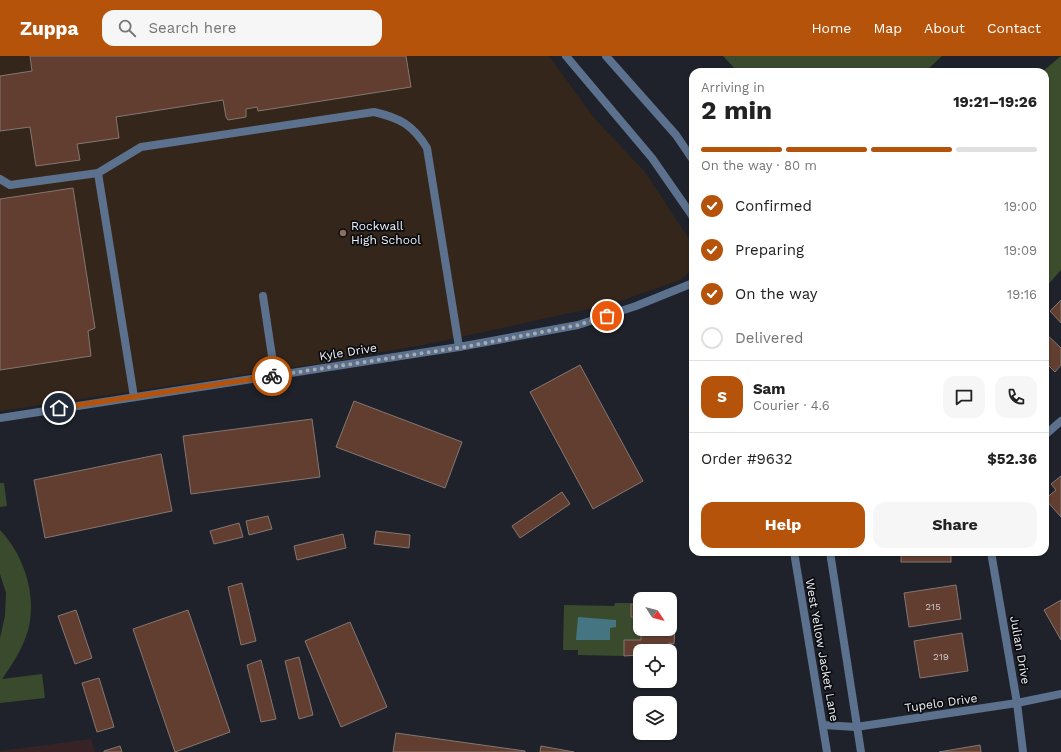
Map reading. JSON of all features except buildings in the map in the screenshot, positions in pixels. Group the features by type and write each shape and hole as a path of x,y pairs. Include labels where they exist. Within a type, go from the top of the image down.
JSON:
{"street":[{"path":"566,56 652,158 689,211"},
{"path":"606,56 676,135 689,154"},
{"path":"0,179 10,185 98,173 141,147 374,112 394,116 408,125 420,136 427,148 459,347"},
{"path":"98,173 134,397"},
{"name":"Kyle Drive","path":"0,418 459,347 578,325 636,306 689,285"},
{"path":"263,296 274,376"},
{"path":"1049,432 1061,421"},
{"name":"West Yellow Jacket Lane","path":"795,556 827,752"},
{"name":"West Yellow Jacket Lane","path":"831,556 861,752"},
{"name":"Julian Drive","path":"992,556 1017,704 1023,752"},
{"name":"Tupelo Drive","path":"823,725 856,727 1017,704 1061,694"}],"shaded area":[{"name":"Rockwall High School","path":"0,56 549,56 594,118 645,172 689,239 689,272 680,280 611,304 433,343 316,364 0,411"},
{"path":"91,739 95,752 0,752 0,751"}],"green space":[{"path":"723,56 942,56 929,68 734,68"},
{"path":"1061,56 1061,270 1049,284 1049,68 1047,68"},
{"path":"0,483 4,483 7,506 0,507"},
{"path":"0,530 15,549 29,584 31,597 30,621 26,637 15,659 2,679 42,674 45,698 0,703 0,638 5,616 6,593 0,574"},
{"path":"615,603 631,603 633,636 641,636 641,640 624,640 624,656 578,655 578,650 563,650 564,605 614,606"}],"water":[{"path":"578,617 616,620 616,627 610,628 610,640 576,640"}],"way so far":[{"path":"272,376 470,346 578,325 607,316"}],"place":[{"name":"Rockwall High School","path":"343,233"}],"route":[{"path":"59,408 272,376"}]}
